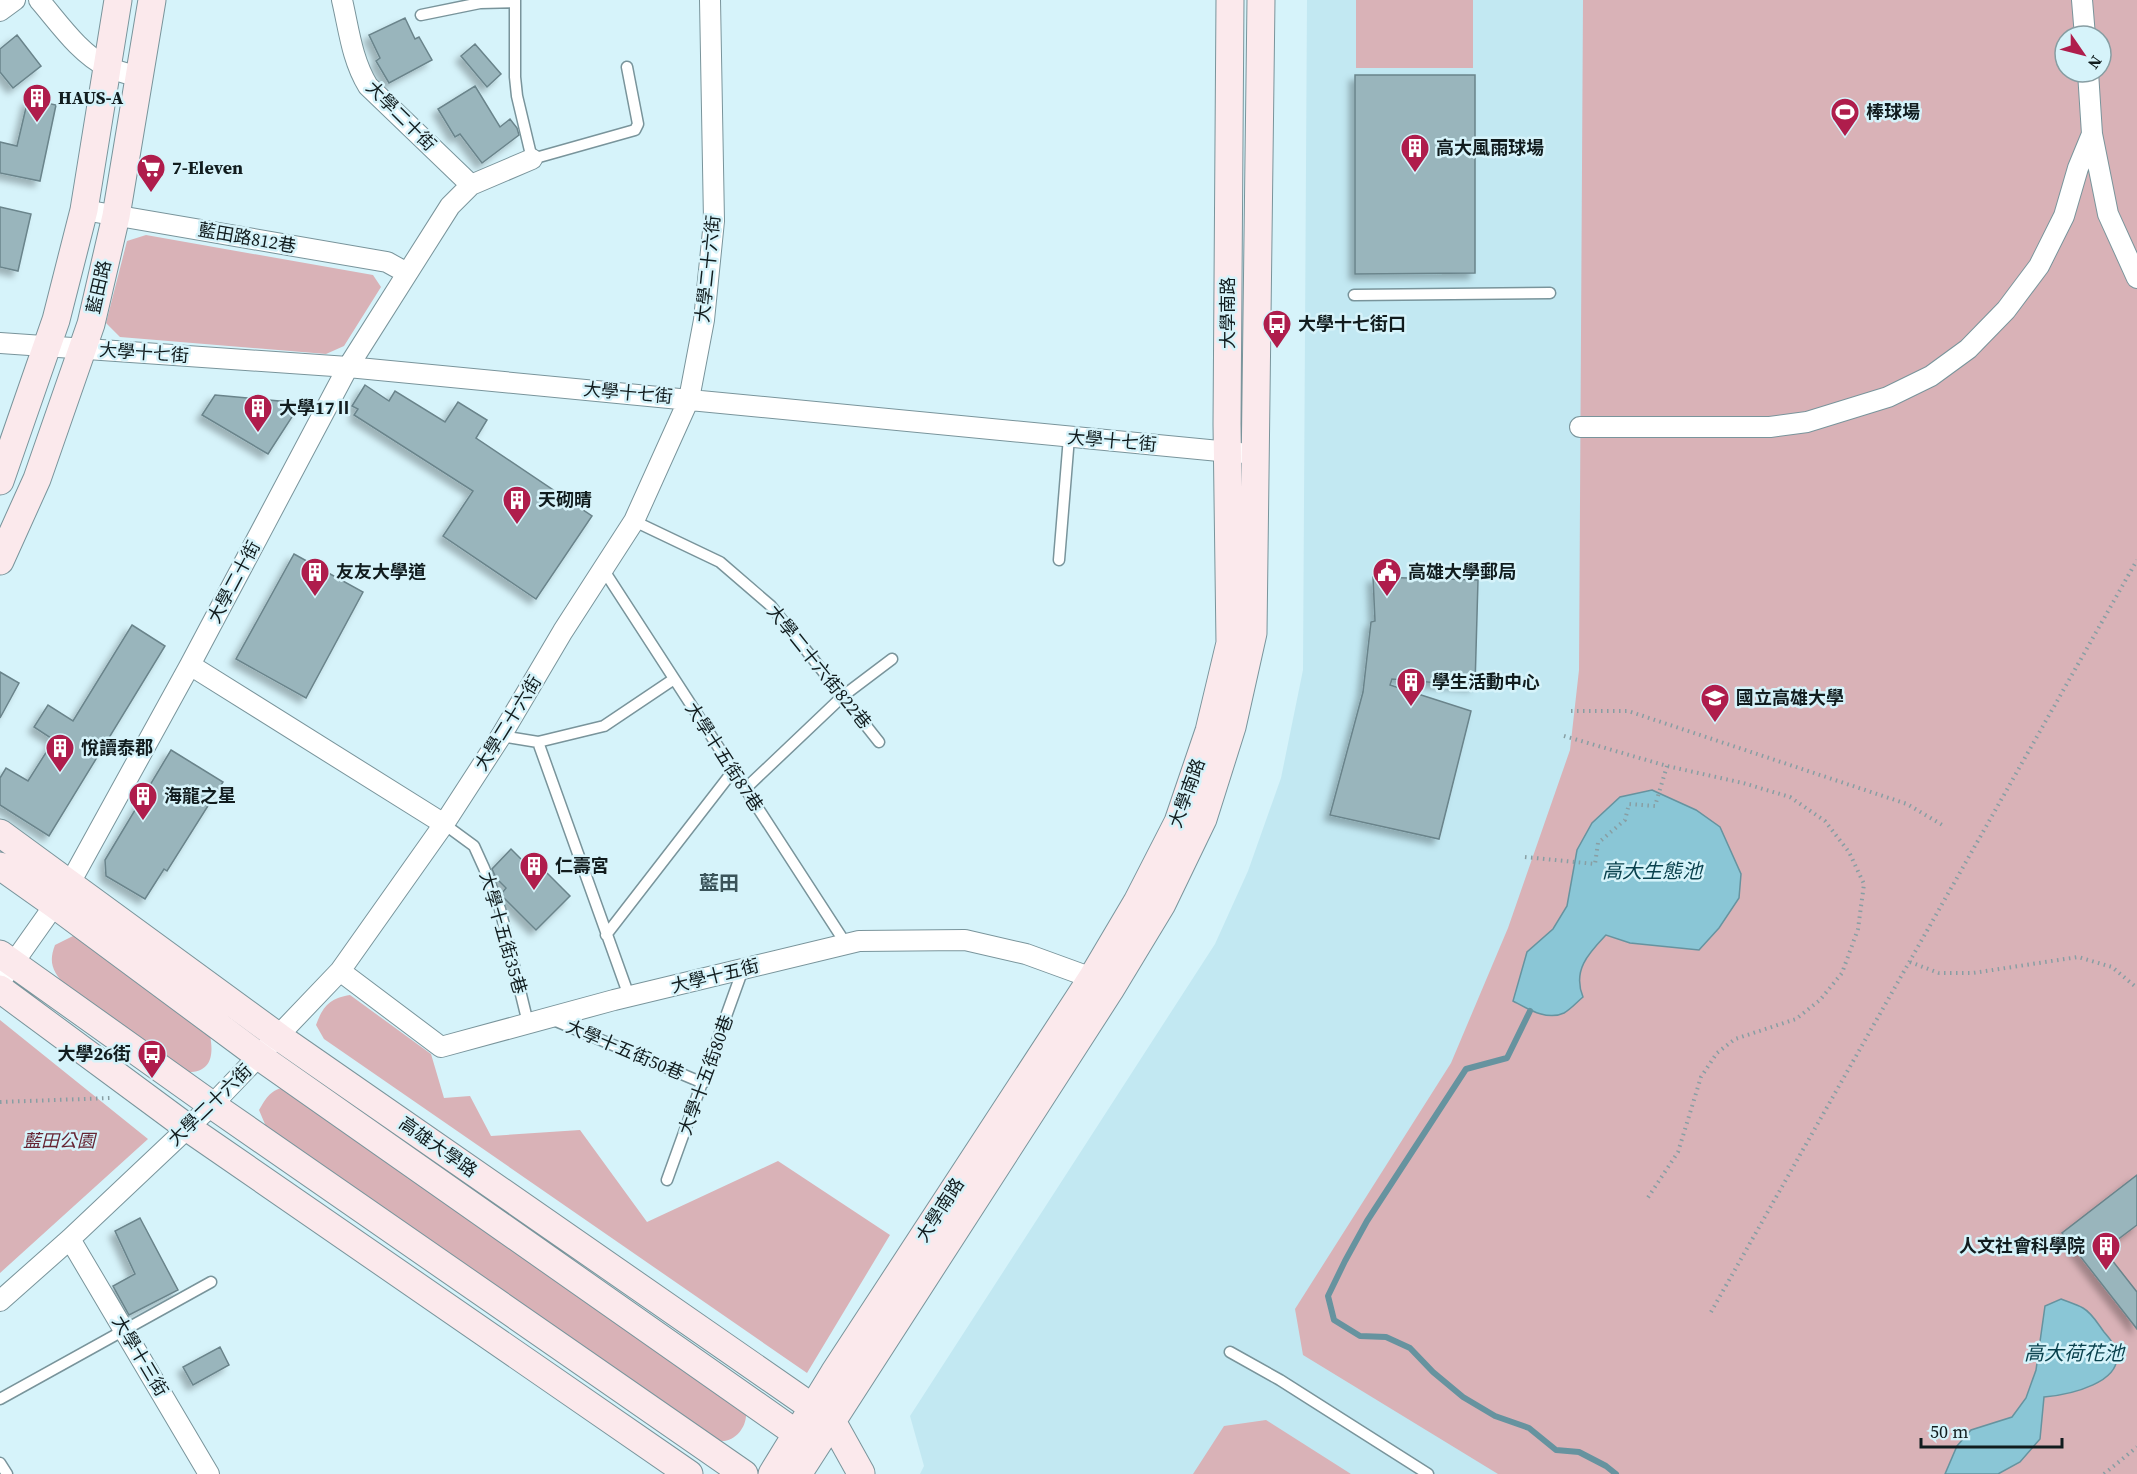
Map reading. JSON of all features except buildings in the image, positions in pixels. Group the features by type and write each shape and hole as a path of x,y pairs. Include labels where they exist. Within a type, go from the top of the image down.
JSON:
{"street":[{"path":"0,11 15,0"},
{"path":"39,0 90,56 107,67 139,77"},
{"name":"藍田路","path":"0,481 56,320 84,210 118,0"},
{"name":"藍田路","path":"0,561 36,479 91,324 116,216 152,0"},
{"name":"大學二十街","path":"342,0 354,58 368,86 471,185"},
{"name":"大學二十六街","path":"0,1301 212,1106 340,971 444,824 634,521 689,399 704,320 714,221 710,0"},
{"name":"大學南路","path":"1101,984 1137,902 1178,822 1209,731 1230,643 1227,452 1230,0"},
{"name":"大學南路","path":"772,1474 806,1440 1101,984 1162,904 1203,819 1232,727 1252,633 1261,0"},
{"path":"2082,0 2084,24"},
{"path":"2089,84 2092,134 2109,214 2137,278"},
{"path":"1580,427 1770,427 1807,422 1888,398 1931,376 1968,349 2006,310 2039,266 2064,216 2078,168 2092,134"},
{"name":"大學二十街","path":"4,966 55,905 70,883 190,665 348,367 450,206 471,185 532,159"},
{"name":"藍田路812巷","path":"84,210 387,262 407,273"},
{"name":"大學十七街","path":"0,343 348,367 1255,454"},
{"path":"190,665 444,824"},
{"name":"高雄大學路","path":"0,834 279,1037 823,1414 862,1473"},
{"name":"高雄大學路","path":"0,866 260,1057 806,1440 862,1473"},
{"name":"大學十五街","path":"340,971 441,1047 629,996 859,941 965,940 1026,954 1101,984"},
{"path":"4,966 212,1106 744,1474"},
{"path":"0,989 188,1128 689,1474"},
{"name":"大學十三街","path":"70,1239 209,1474"},
{"name":"大學南路","path":"798,1474 806,1440"}],"lane":[{"path":"421,15 480,3 515,1 517,96 532,159 635,130 638,124 627,67"},
{"path":"1354,295 1550,293"},
{"path":"1059,560 1069,437"},
{"name":"大學二十六街822巷","path":"634,521 720,562 771,606 879,742"},
{"name":"大學十五街87巷","path":"603,569 846,944"},
{"path":"745,789 843,696 892,659"},
{"path":"501,736 538,742 604,726 674,679"},
{"path":"538,742 629,996"},
{"path":"606,935 733,771"},
{"name":"大學十五街35巷","path":"444,824 474,846 484,868 500,909 528,1023"},
{"name":"大學十五街80巷","path":"667,1180 743,969"},
{"name":"大學十五街50巷","path":"548,1018 703,1083"},
{"path":"0,1399 211,1282"},
{"path":"1230,1352 1280,1380 1428,1474"},
{"path":"0,1463 7,1474"}],"path":[{"path":"1711,1312 2137,560"},
{"path":"1571,711 1628,711 1907,804 1944,826"},
{"path":"1564,736 1668,766 1743,783 1790,797 1825,821 1850,852 1864,884 1858,929 1842,973 1820,1000 1796,1018 1735,1039 1717,1053 1701,1077 1678,1152 1647,1199"},
{"path":"1526,857 1594,864 1598,843 1625,820 1629,804 1655,806 1668,766"},
{"path":"1910,962 1939,973 1973,973 2078,957 2112,967 2137,988"},
{"path":"0,1102 115,1098"},
{"path":"2104,1474 2137,1447"}],"shaded area":[{"name":"國立高雄大學","path":"1307,0 2137,0 2137,1474 920,1474 924,1466 910,1416 1215,944 1248,871 1281,778 1303,670"}],"green space":[{"path":"1356,0 1473,0 1473,68 1356,68"},
{"name":"國立高雄大學","path":"1583,0 2137,0 2137,1474 1498,1474 1303,1355 1295,1309 1451,1063 1508,928 1570,750 1579,670"},
{"path":"146,235 373,275 381,287 344,346 326,354 120,337 106,323 127,241"},
{"path":"73,936 92,945 210,1035 211,1056 206,1066 201,1070 186,1072 66,986 55,972 52,957 55,945"},
{"path":"350,995 431,1054 444,1098 470,1096 491,1136 580,1130 647,1222 778,1161 890,1235 807,1373 324,1039 316,1025 321,1013 332,1001"},
{"name":"藍田公園","path":"0,1020 148,1139 0,1273"},
{"path":"286,1087 746,1413 745,1423 740,1432 727,1440 720,1441 707,1437 267,1129 259,1110 270,1095"},
{"path":"1266,1420 1351,1474 1193,1474 1224,1426"}],"water":[{"name":"高大生態池","path":"1652,790 1696,810 1720,827 1741,874 1739,898 1719,928 1699,950 1630,943 1606,935 1588,955 1581,970 1580,987 1583,997 1564,1013 1544,1015 1513,1001 1527,952 1553,929 1567,906 1577,850 1592,823 1620,797"},
{"name":"高大荷花池","path":"2061,1299 2078,1305 2095,1319 2115,1348 2117,1360 2113,1370 2093,1385 2044,1397 2040,1439 2020,1462 1998,1474 1945,1474 1957,1446 1971,1430 2012,1417 2026,1398 2036,1370 2045,1306"}],"waterway":[{"path":"1530,1011 1507,1058 1466,1069 1367,1221 1328,1296 1334,1320 1360,1336 1386,1337 1410,1348 1433,1372 1463,1397 1495,1416 1529,1428 1556,1450 1579,1452 1616,1474"}],"place":[{"name":"HAUS-A","path":"37,124"},
{"name":"棒球場","path":"1845,138"},
{"name":"高大風雨球場","path":"1415,174"},
{"name":"7-Eleven","path":"151,194"},
{"name":"大學十七街口","path":"1277,350"},
{"name":"大學17Ⅱ","path":"258,434"},
{"name":"天砌晴","path":"517,526"},
{"name":"友友大學道","path":"315,598"},
{"name":"高雄大學郵局","path":"1387,598"},
{"name":"學生活動中心","path":"1411,708"},
{"name":"國立高雄大學","path":"1715,724"},
{"name":"悅讀泰郡","path":"60,774"},
{"name":"海龍之星","path":"143,822"},
{"name":"仁壽宮","path":"534,892"},
{"name":"大學26街","path":"152,1080"},
{"name":"人文社會科學院","path":"2106,1272"}],"district":[{"name":"藍田","path":"719,883"}]}
